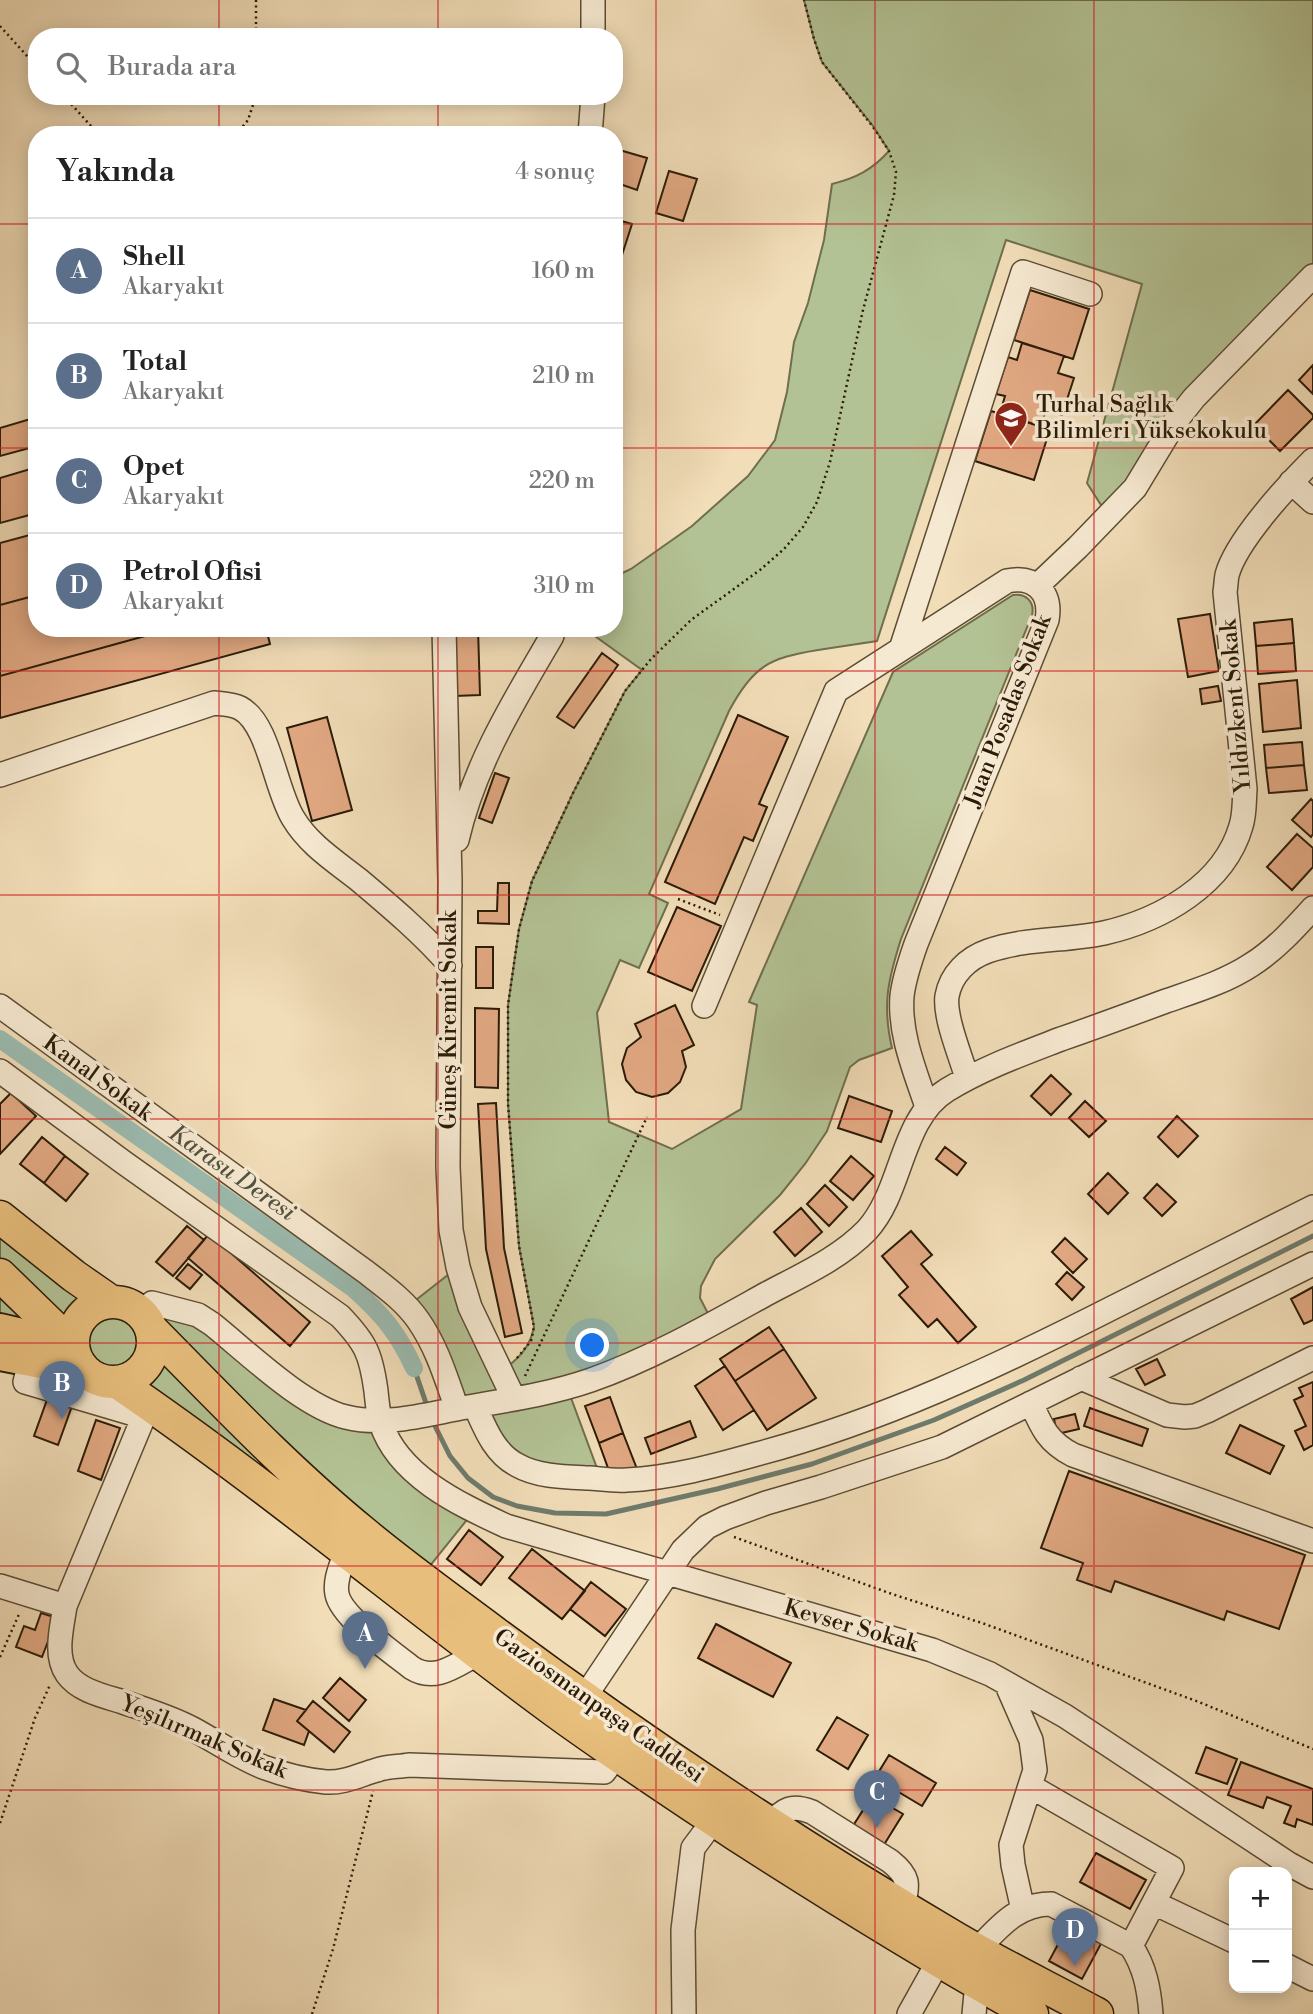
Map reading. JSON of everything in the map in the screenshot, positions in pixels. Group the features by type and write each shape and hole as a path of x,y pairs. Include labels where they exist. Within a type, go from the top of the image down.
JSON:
{"highway":[{"name":"Gaziosmanpaşa Caddesi","path":"0,1217 110,1301 128,1304 245,1424 363,1533 584,1698 770,1824 977,1950 1097,2014"},
{"name":"Gaziosmanpaşa Caddesi","path":"0,1275 72,1345 77,1361 103,1385 146,1411 346,1551 554,1710 714,1820 938,1962 975,1999 1032,2014"},
{"path":"72,1345 74,1329 82,1315 95,1305 110,1301"},
{"path":"103,1385 132,1377 144,1367 153,1349 147,1322"}],"main road":[{"path":"0,1328 72,1345"},
{"name":"Gaziosmanpaşa Caddesi","path":"0,1356 30,1362 103,1385"}],"street":[{"path":"593,0 593,28"},
{"path":"591,126 592,105"},
{"path":"901,649 1023,272 1090,293"},
{"path":"1037,586 1121,503 1143,477 1175,422 1194,398 1313,276"},
{"name":"Yıldızkent Sokak","path":"967,1078 947,1012 947,996 957,973 967,963 989,950 1105,933 1160,912 1189,895 1209,878 1224,861 1233,845 1241,828 1245,789 1225,592 1227,575 1252,531 1291,482 1313,460"},
{"path":"1291,482 1313,502"},
{"name":"Juan Posadas Sokak","path":"704,1006 836,691 1007,581 1024,580 1037,586 1047,601 1047,620 916,944 902,993 904,1030 909,1053 927,1107"},
{"name":"Güneş Kiremit Sokak","path":"444,637 450,881 451,1230 470,1307 514,1399"},
{"path":"450,881 463,816 480,768 500,725 551,637"},
{"path":"0,775 214,703 231,704 254,719 264,739 283,800 305,835 319,850 348,871 436,948 450,965"},
{"path":"147,1322 152,1303 198,1315 291,1388 319,1407 343,1417 380,1421 407,1418 514,1399 588,1381 636,1362 713,1323 826,1262 849,1246 869,1228 883,1204 915,1127 927,1107 943,1092 1002,1061 1233,975 1271,951 1313,908"},
{"name":"Kanal Sokak","path":"0,1006 366,1272 417,1318 437,1353 459,1409 515,1465 534,1472 566,1477 624,1480 648,1478 713,1466 807,1441 926,1397 1014,1358 1313,1207"},
{"path":"0,1072 340,1316 363,1342 370,1355 380,1421"},
{"path":"584,1698 683,1550 707,1527 766,1503 942,1447 1313,1264"},
{"path":"1082,1378 1167,1415 1185,1417 1207,1411 1313,1358"},
{"path":"1031,1403 1043,1430 1061,1448 1073,1455 1313,1541"},
{"path":"65,1671 60,1640 65,1606 146,1411"},
{"name":"Kevser Sokak","path":"380,1421 388,1440 419,1476 474,1511 516,1530 932,1650 990,1674 1065,1716 1289,1864 1313,1877"},
{"path":"346,1551 336,1582 336,1594 341,1606 412,1668 420,1674 441,1673 479,1653"},
{"path":"0,1586 65,1606"},
{"name":"Yeşilırmak Sokak","path":"65,1671 72,1681 82,1688 161,1714 265,1767 311,1779 341,1782 379,1769 409,1765 604,1772 617,1755"},
{"path":"1006,1683 1031,1740 1035,1770 1011,1845 1023,1910"},
{"path":"1030,1786 1172,1868 1131,1946"},
{"path":"684,2014 683,1930 693,1848 714,1820"},
{"path":"1154,1903 1229,1939"},
{"path":"977,1950 1008,1918 1039,1904 1051,1904 1131,1946 1147,1980 1151,2014"},
{"path":"909,2014 938,1962"},
{"path":"1292,1968 1313,1979"}],"path":[{"path":"256,0 256,28"},
{"path":"501,1371 525,1351 531,1341 534,1327 519,1246 508,1104 508,1005 519,929 533,881 573,793 625,691 651,659 691,620 760,570 784,549 803,527 817,502 830,462 863,310 894,195 896,172 889,151 822,62 804,0"},
{"path":"0,26 28,56"},
{"path":"72,105 91,126"},
{"path":"243,126 254,105"},
{"path":"678,899 739,923"},
{"path":"514,1399 647,1116"},
{"path":"707,1527 1199,1702 1313,1749"},
{"path":"0,1657 28,1595"},
{"path":"0,1823 17,1767 43,1699 56,1678 65,1671"},
{"path":"312,2014 333,1949 379,1769"}],"green space":[{"path":"804,0 1313,0 1313,276 1108,516 1087,483 1142,284 1006,240 877,641 787,657 764,667 746,684 729,711 649,894 668,903 639,968 620,960 597,1013 609,1122 672,1149 741,1109 757,1005 749,1002 893,672 1013,595 1022,595 1031,602 1032,615 896,954 887,1005 892,1048 859,1060 850,1067 827,1131 805,1164 780,1195 715,1259 701,1286 700,1298 713,1323 567,1387 601,1479 515,1465 475,1406 457,1409 407,1307 458,1267 502,1371 523,1352 530,1341 534,1327 519,1246 508,1104 508,1005 519,929 532,881 573,793 625,691 642,670 596,637 623,637 623,573 692,526 748,476 775,440 787,392 794,342 808,303 824,240 832,184 863,172 889,151 873,126 822,62"},
{"path":"0,1217 119,1301 136,1308 198,1315 291,1388 362,1420 474,1511 421,1577 292,1509 109,1382 0,1328"}],"building":[{"path":"623,151 647,158 637,190 623,185"},
{"path":"669,171 697,179 683,221 656,213"},
{"path":"623,222 632,224 623,252"},
{"path":"1030,290 1089,309 1073,359 1014,340"},
{"path":"1022,343 1064,356 1058,373 1074,378 1062,415 1046,410 1041,427 1000,413 1005,396 996,394 1008,357 1017,360"},
{"path":"1313,365 1313,394 1299,380"},
{"path":"1288,390 1313,418 1280,451 1254,425"},
{"path":"991,411 1050,429 1034,480 975,461"},
{"path":"28,420 28,448 0,456 0,428"},
{"path":"28,470 28,515 0,523 0,478"},
{"path":"28,535 28,597 0,605 0,543"},
{"path":"28,597 28,637 141,637 0,676 0,605"},
{"path":"1210,614 1219,671 1188,677 1178,619"},
{"path":"1292,619 1294,643 1256,646 1254,623"},
{"path":"141,637 268,637 270,644 0,718 0,676"},
{"path":"453,637 478,637 480,695 455,696"},
{"path":"1294,643 1296,671 1258,674 1256,646"},
{"path":"602,653 618,665 574,728 557,717"},
{"path":"1297,680 1301,728 1263,732 1259,684"},
{"path":"1218,686 1221,701 1202,704 1200,689"},
{"path":"738,715 788,737 759,804 767,807 753,841 744,837 715,904 665,882"},
{"path":"327,717 352,810 312,821 287,728"},
{"path":"1302,742 1304,765 1266,768 1264,745"},
{"path":"1304,765 1307,790 1269,793 1266,768"},
{"path":"495,773 509,778 492,823 479,818"},
{"path":"1311,799 1313,834 1311,837 1292,820"},
{"path":"1297,834 1313,848 1313,867 1292,890 1267,867"},
{"path":"498,883 509,883 509,924 478,923 478,911 497,911"},
{"path":"677,907 721,926 692,991 648,972"},
{"path":"476,947 493,947 493,988 476,988"},
{"path":"675,1005 694,1045 682,1051 686,1067 680,1082 668,1093 652,1097 636,1092 626,1080 622,1064 627,1048 641,1037 635,1024"},
{"path":"475,1008 499,1009 498,1088 475,1087"},
{"path":"1051,1075 1071,1094 1051,1115 1031,1096"},
{"path":"11,1093 36,1116 0,1154 0,1104"},
{"path":"849,1096 892,1111 881,1142 838,1128"},
{"path":"1085,1101 1106,1121 1089,1137 1069,1118"},
{"path":"496,1103 504,1248 522,1333 505,1337 486,1249 478,1104"},
{"path":"1177,1116 1198,1136 1178,1157 1158,1137"},
{"path":"42,1137 65,1156 44,1183 20,1164"},
{"path":"945,1147 966,1163 957,1175 936,1159"},
{"path":"65,1156 88,1174 66,1201 44,1183"},
{"path":"851,1156 874,1176 853,1200 830,1181"},
{"path":"1108,1173 1128,1193 1108,1214 1088,1194"},
{"path":"1157,1184 1176,1202 1162,1216 1144,1198"},
{"path":"825,1185 847,1207 829,1226 807,1204"},
{"path":"801,1208 822,1232 795,1256 774,1232"},
{"path":"187,1226 204,1240 173,1276 156,1262"},
{"path":"911,1231 932,1255 921,1264 976,1327 958,1343 937,1319 928,1327 899,1295 908,1287 882,1256"},
{"path":"209,1234 310,1322 290,1346 188,1258"},
{"path":"1065,1238 1087,1259 1073,1273 1052,1252"},
{"path":"188,1264 202,1275 190,1289 176,1278"},
{"path":"1067,1272 1084,1287 1072,1300 1056,1284"},
{"path":"1313,1287 1313,1320 1304,1324 1291,1299"},
{"path":"769,1327 784,1349 735,1381 720,1359"},
{"path":"784,1349 816,1398 767,1430 735,1381"},
{"path":"1157,1359 1165,1375 1145,1385 1136,1369"},
{"path":"725,1366 754,1410 723,1430 695,1386"},
{"path":"1313,1382 1313,1445 1304,1450 1295,1431 1306,1426 1294,1400 1303,1396 1299,1388"},
{"path":"48,1397 72,1406 58,1445 34,1436"},
{"path":"610,1397 623,1433 599,1443 585,1406"},
{"path":"1090,1408 1148,1429 1142,1446 1084,1426"},
{"path":"1075,1414 1079,1429 1057,1434 1054,1419"},
{"path":"96,1420 120,1428 101,1480 78,1471"},
{"path":"690,1421 696,1437 651,1454 645,1438"},
{"path":"1240,1425 1284,1446 1270,1474 1226,1453"},
{"path":"623,1433 637,1469 631,1472 608,1468 599,1443"},
{"path":"1069,1471 1305,1555 1279,1629 1227,1611 1224,1620 1115,1581 1111,1592 1077,1580 1083,1563 1041,1548"},
{"path":"469,1530 503,1557 481,1585 447,1559"},
{"path":"532,1549 585,1591 562,1619 509,1578"},
{"path":"591,1582 626,1609 605,1636 570,1609"},
{"path":"41,1613 57,1618 42,1657 16,1647 24,1626 35,1630"},
{"path":"716,1624 791,1663 773,1697 698,1658"},
{"path":"340,1678 366,1700 349,1721 323,1698"},
{"path":"274,1699 306,1710 297,1721 309,1731 304,1745 263,1730"},
{"path":"313,1701 350,1732 334,1752 297,1721"},
{"path":"837,1717 868,1735 848,1769 817,1750"},
{"path":"1206,1747 1237,1759 1227,1784 1196,1773"},
{"path":"889,1755 936,1783 922,1806 875,1778"},
{"path":"1241,1762 1313,1789 1313,1825 1297,1819 1295,1827 1284,1823 1291,1806 1267,1797 1263,1808 1228,1795"},
{"path":"872,1796 903,1814 882,1848 851,1829"},
{"path":"1096,1853 1146,1880 1130,1909 1080,1882"},
{"path":"1070,1922 1103,1940 1082,1979 1049,1961"}],"waterway":[{"name":"Karasu Deresi","path":"0,1039 354,1289 389,1325 414,1368"},
{"path":"431,1418 450,1456 468,1478 493,1497 517,1506 555,1513 606,1514 812,1464 934,1420 1024,1380 1313,1236"},
{"path":"414,1368 428,1409"}],"place":[{"name":"Turhal Sağlık Bilimleri Yüksekokulu","path":"1011,448"},
{"name":"Total","path":"62,1419"},
{"name":"Shell","path":"365,1669"},
{"name":"Opet","path":"877,1828"},
{"name":"Petrol Ofisi","path":"1075,1966"}]}
